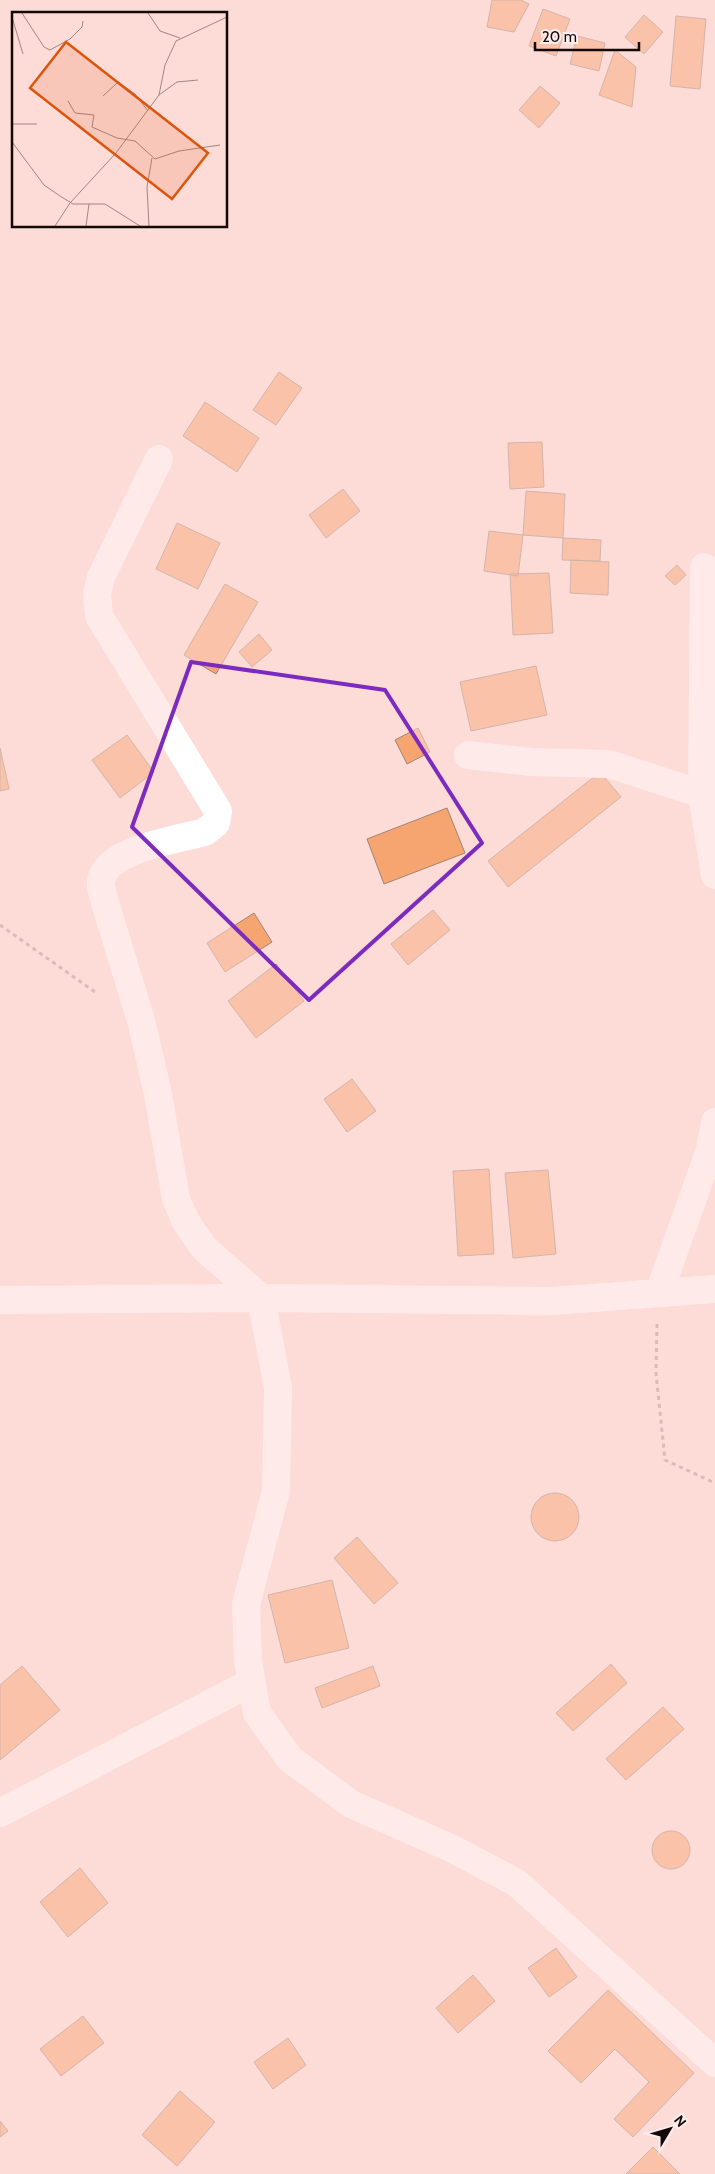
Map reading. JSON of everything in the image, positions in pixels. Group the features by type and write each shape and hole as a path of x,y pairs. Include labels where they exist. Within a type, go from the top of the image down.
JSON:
{"street":[{"path":"159,459 101,577 97,594 99,616 218,811 216,823 205,832 124,854 109,866 101,880 103,896 142,1024 158,1094 176,1198 186,1222 204,1248 261,1298 278,1388 276,1490 246,1604 248,1662 257,1713 290,1759 351,1804 453,1849 517,1883 715,2063"},
{"path":"704,567 702,794 715,875"},
{"path":"468,754 531,762 609,764 702,794"},
{"path":"659,1293 710,1150 715,1122"},
{"path":"0,1300 261,1298 552,1301 715,1289"},
{"path":"0,1813 252,1682"}],"path":[{"path":"0,925 101,996"},
{"path":"659,1293 656,1373 665,1460 715,1483"}],"highlighted area":[{"path":"191,662 385,690 482,843 309,1000 132,827"}],"building":[{"path":"492,0 521,0 529,4 514,32 487,27"},
{"path":"543,9 570,19 556,56 529,46"},
{"path":"644,15 663,32 644,54 625,37"},
{"path":"676,16 706,19 700,89 670,86"},
{"path":"577,36 605,43 599,71 570,64"},
{"path":"615,50 636,67 632,107 599,95"},
{"path":"540,86 560,103 539,128 519,110"},
{"path":"279,372 302,388 276,425 253,410"},
{"path":"205,402 259,438 237,472 183,436"},
{"path":"542,442 544,487 510,489 508,443"},
{"path":"343,489 360,511 326,538 309,515"},
{"path":"526,491 565,494 563,538 523,535"},
{"path":"177,523 220,543 198,589 156,569"},
{"path":"489,531 523,535 518,576 484,571"},
{"path":"563,538 601,540 600,561 562,560"},
{"path":"571,560 609,562 608,595 570,593"},
{"path":"677,565 686,575 675,585 665,576"},
{"path":"549,573 553,633 513,635 510,574"},
{"path":"225,584 258,602 216,674 184,655"},
{"path":"259,634 272,650 252,667 239,652"},
{"path":"536,666 547,715 471,731 460,682"},
{"path":"418,728 430,752 407,764 395,740"},
{"path":"127,735 154,772 120,798 92,760"},
{"path":"0,748 9,789 0,791"},
{"path":"600,772 621,797 508,887 488,861"},
{"path":"447,808 465,853 384,884 367,839"},
{"path":"433,910 450,930 408,965 391,944"},
{"path":"254,913 272,942 225,972 207,943"},
{"path":"276,964 304,1001 256,1038 228,1001"},
{"path":"352,1079 376,1111 347,1132 324,1099"},
{"path":"489,1169 494,1254 458,1256 453,1171"},
{"path":"548,1170 556,1254 513,1258 505,1173"},
{"path":"555,1493 564,1495 572,1500 577,1508 579,1517 577,1526 572,1534 564,1539 555,1541 546,1539 538,1534 533,1526 531,1517 533,1508 538,1500 546,1495"},
{"path":"357,1537 398,1583 374,1604 334,1558"},
{"path":"332,1580 349,1648 285,1663 268,1595"},
{"path":"611,1664 627,1683 573,1731 556,1713"},
{"path":"22,1666 60,1710 0,1760 0,1685"},
{"path":"373,1666 380,1686 322,1708 315,1688"},
{"path":"663,1707 684,1729 626,1780 606,1759"},
{"path":"671,1831 684,1837 690,1850 684,1863 671,1869 658,1863 652,1850 658,1837"},
{"path":"80,1868 108,1903 68,1937 40,1902"},
{"path":"556,1948 577,1977 549,1997 528,1968"},
{"path":"473,1975 495,2001 458,2033 436,2008"},
{"path":"608,1990 694,2073 633,2137 614,2119 649,2082 615,2049 581,2083 548,2051"},
{"path":"83,2016 104,2043 61,2076 40,2049"},
{"path":"288,2038 306,2065 273,2089 254,2062"},
{"path":"180,2091 215,2122 177,2166 142,2135"},
{"path":"0,2121 8,2131 0,2137"},
{"path":"653,2147 680,2174 626,2174"}]}
